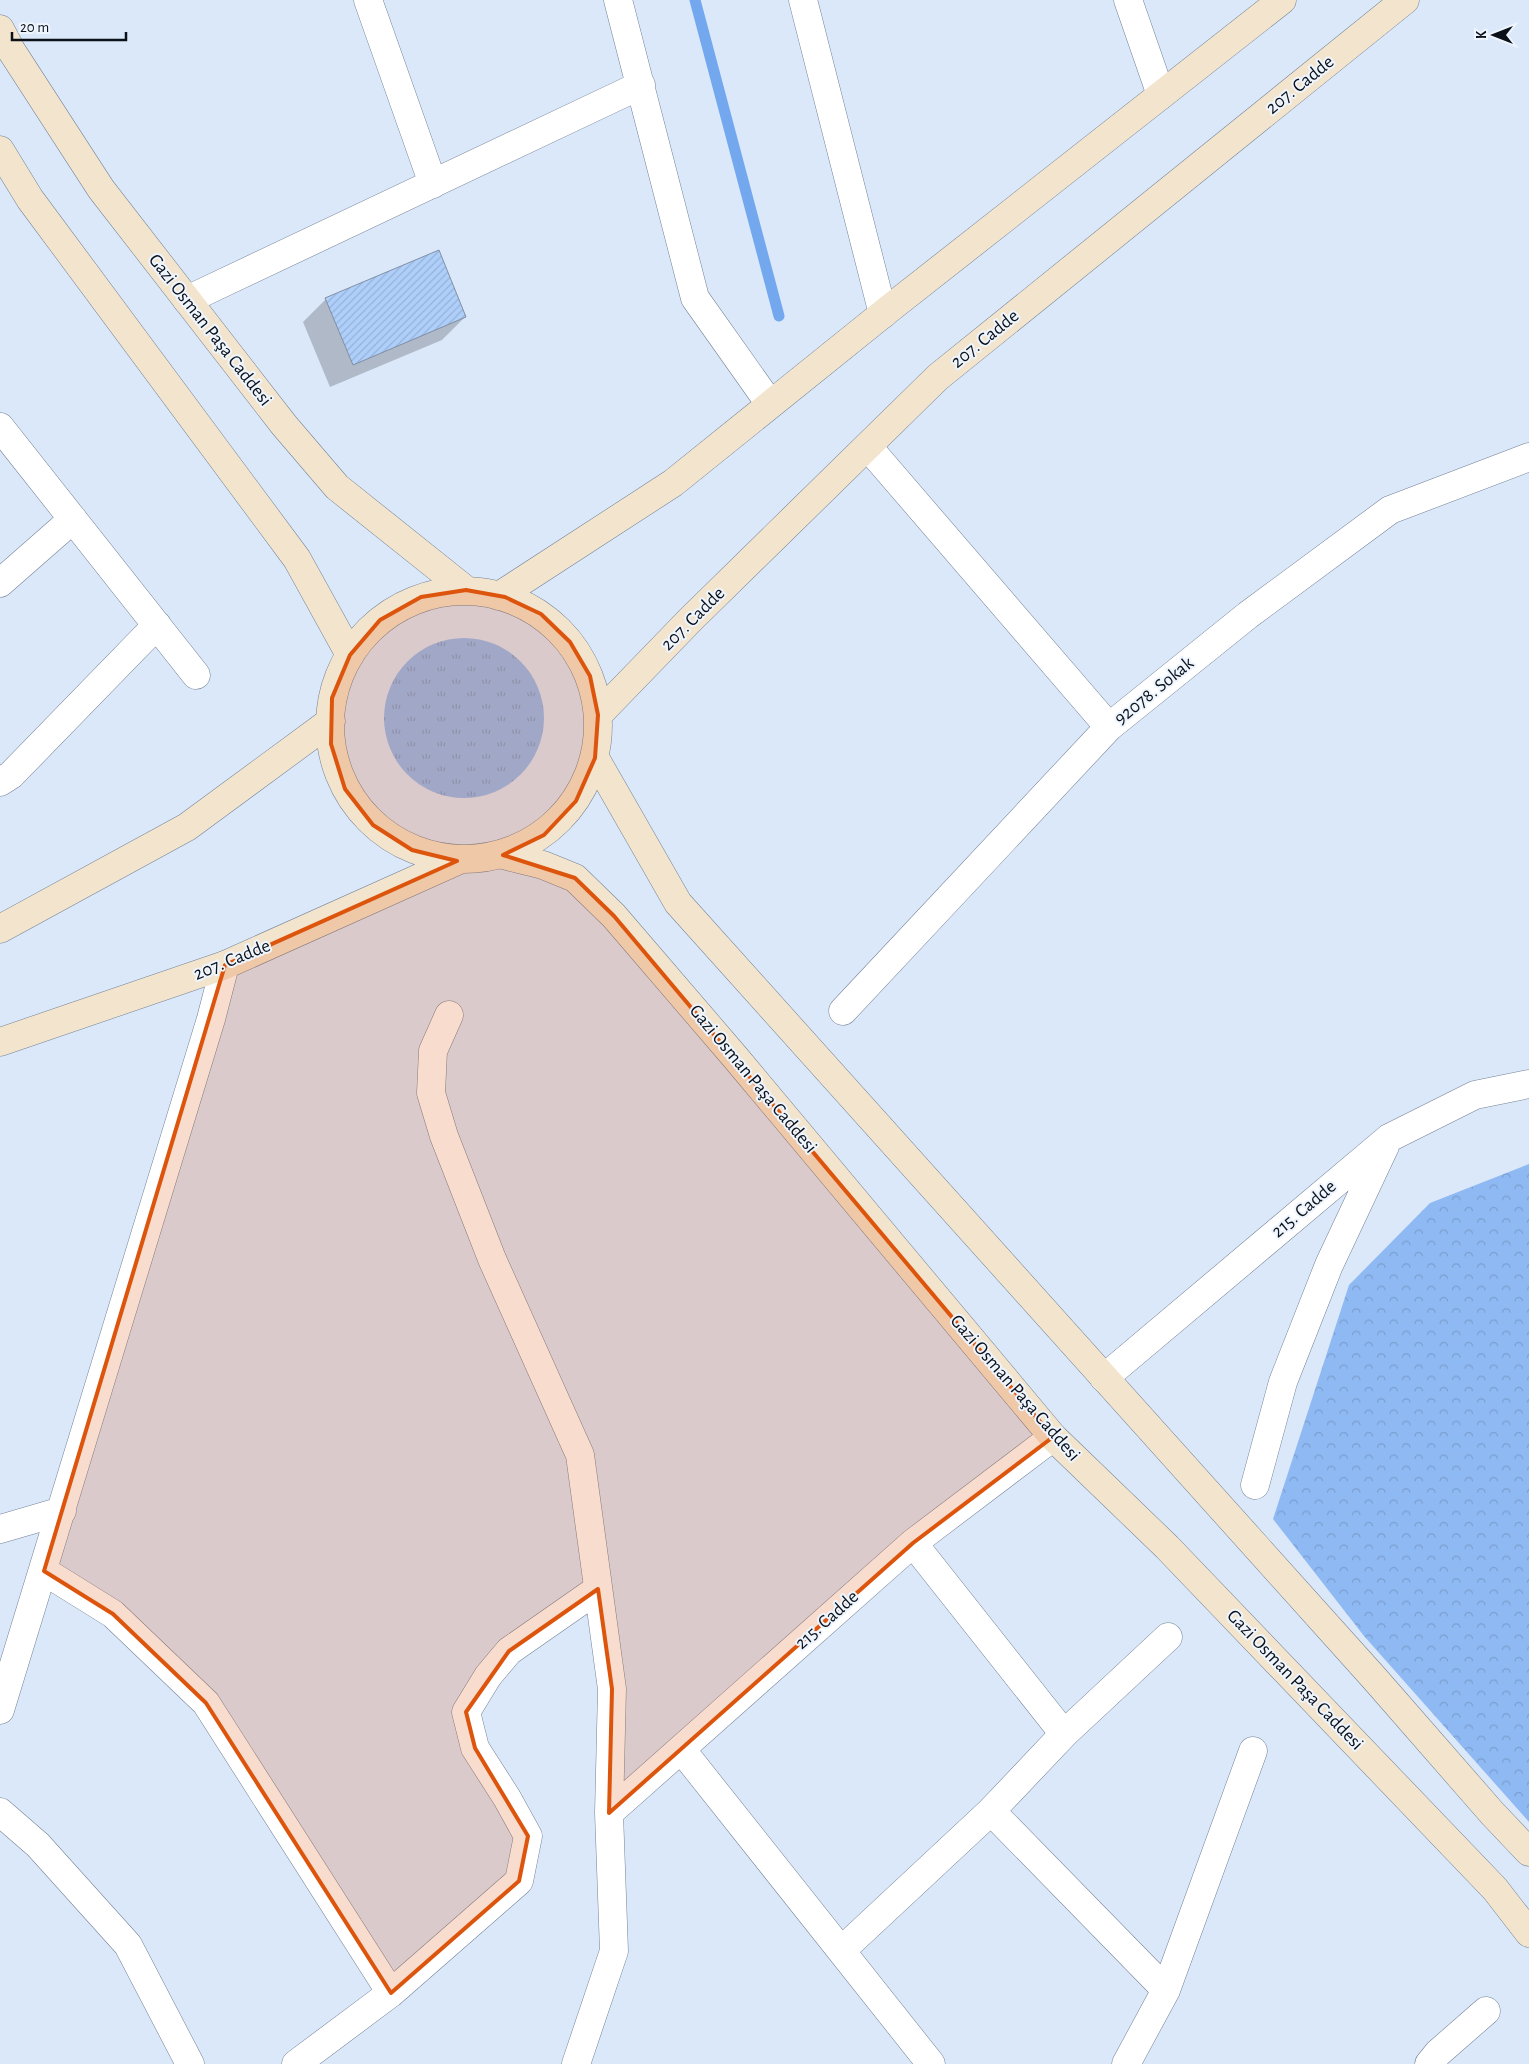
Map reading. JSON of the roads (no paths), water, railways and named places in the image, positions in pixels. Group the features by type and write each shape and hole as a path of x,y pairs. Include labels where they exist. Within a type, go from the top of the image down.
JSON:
{"main road":[{"path":"499,596 673,483 882,314 1282,0"},
{"name":"207. Cadde","path":"598,715 698,612 938,377 1405,0"},
{"name":"Gazi Osman Paşa Caddesi","path":"0,30 101,189 284,425 337,488 466,590"},
{"path":"0,150 30,199 297,559 350,655"},
{"path":"466,590 499,596 541,614 570,642 590,676 598,715 595,758 576,801 544,834 503,855 457,861 412,850 373,826 344,789 331,744 331,721 332,698 350,655 380,620 421,597 466,590"},
{"path":"0,929 187,828 331,721"},
{"path":"595,758 678,903 1529,1852"},
{"name":"Gazi Osman Paşa Caddesi","path":"503,855 542,865 575,878 614,916 736,1057 1054,1437 1167,1547 1495,1890 1529,1933"},
{"name":"207. Cadde","path":"0,1042 225,965 457,861"}],"street":[{"path":"368,0 432,184"},
{"path":"618,0 695,298 770,404"},
{"path":"803,0 882,314"},
{"path":"1128,0 1161,95"},
{"path":"187,300 641,85"},
{"path":"0,426 196,675"},
{"path":"868,446 1109,727"},
{"name":"92078. Sokak","path":"843,1011 1109,727 1248,615 1390,510 1529,457"},
{"path":"0,583 73,519"},
{"path":"0,782 11,775 157,625"},
{"path":"0,1710 211,1020 225,965"},
{"path":"449,1015 432,1051 431,1093 444,1136 492,1259 580,1455 612,1689 608,1813 614,1951 576,2064"},
{"name":"215. Cadde","path":"1104,1378 1389,1138 1474,1095 1529,1084"},
{"path":"1255,1485 1283,1382 1329,1266 1389,1138"},
{"name":"215. Cadde","path":"608,1813 913,1543 1054,1437"},
{"path":"0,1529 62,1511"},
{"path":"913,1543 1064,1734"},
{"path":"44,1571 113,1614 206,1702 391,1992"},
{"path":"296,2064 391,1992 519,1881 528,1836 507,1798 475,1748 466,1712 488,1676 509,1651 598,1589"},
{"path":"842,1950 991,1811 1064,1734 1168,1637"},
{"path":"681,1749 931,2064"},
{"path":"1126,2064 1166,1990 1253,1751"},
{"path":"991,1811 1166,1990"},
{"path":"0,1812 38,1845 128,1944 190,2064"},
{"path":"1429,2064 1438,2053 1486,2011"}],"waterway":[{"path":"695,0 779,316"}]}
